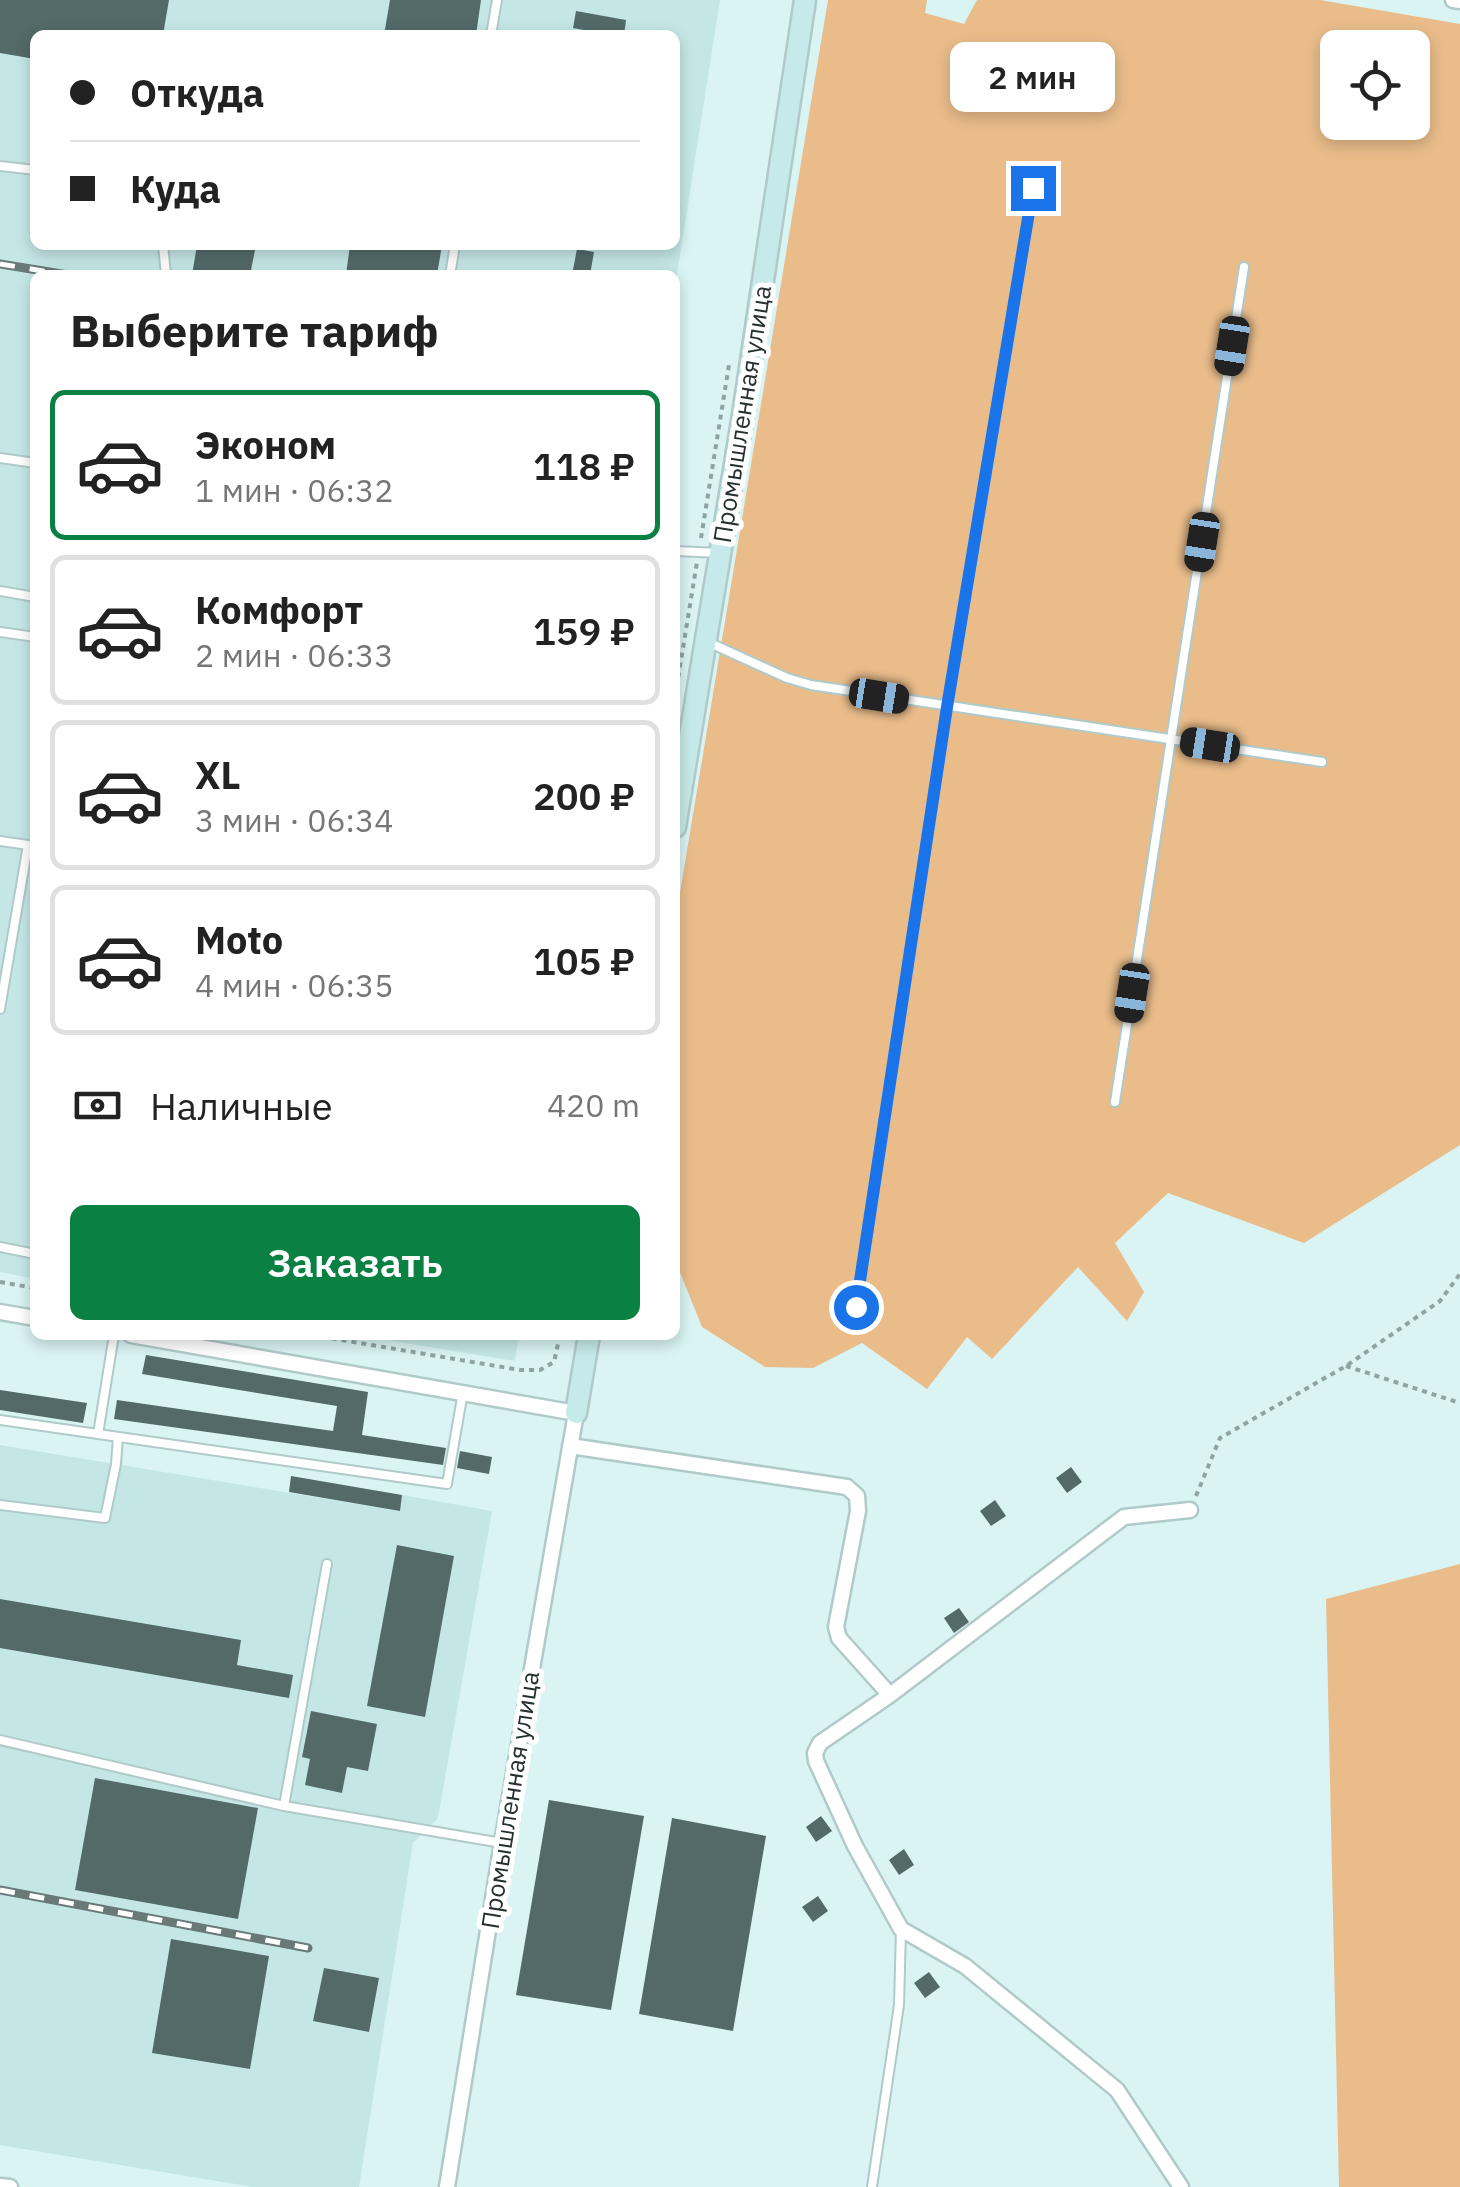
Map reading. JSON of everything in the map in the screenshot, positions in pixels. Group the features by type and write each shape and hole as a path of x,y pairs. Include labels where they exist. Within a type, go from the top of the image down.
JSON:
{"street":[{"name":"Промышленная улица","path":"680,797 706,641 709,553 805,0"},
{"path":"0,1312 30,1317"},
{"path":"160,1340 576,1413"},
{"name":"Промышленная улица","path":"447,2187 589,1340"},
{"path":"570,1446 847,1487 857,1496 858,1512 836,1627 839,1638 890,1696"},
{"path":"1181,2187 1116,2090 965,1966 900,1929 855,1846 816,1761 816,1752 820,1743 890,1696 1124,1517 1190,1510"},
{"path":"0,2186 10,2187"}],"lane":[{"path":"492,30 497,0"},
{"path":"0,166 30,169"},
{"path":"856,1307 947,707 1033,188"},
{"path":"1115,1102 1244,267"},
{"path":"0,458 30,463"},
{"path":"680,551 709,553"},
{"path":"0,591 30,595"},
{"path":"0,632 30,635"},
{"path":"706,641 811,685 1322,762"},
{"path":"0,841 30,846"},
{"path":"0,1009 30,851"},
{"path":"0,1247 30,1253"},
{"path":"98,1434 113,1340"},
{"path":"0,1420 446,1484 463,1392"},
{"path":"0,1505 105,1518 118,1436"},
{"path":"284,1806 326,1564"},
{"path":"0,1740 284,1806 502,1844"},
{"path":"872,2187 899,2005 900,1929"}],"path":[{"path":"680,676 709,553"},
{"path":"1190,1510 1220,1438 1346,1366 1440,1301 1460,1274"},
{"path":"0,1282 30,1287"},
{"path":"342,1340 540,1370 554,1362 559,1340"},
{"path":"1346,1366 1460,1403"}],"shaded area":[{"path":"0,0 720,0 678,270 30,270 30,1278 0,1272"},
{"path":"828,0 927,0 925,13 964,24 977,0 1320,0 1460,24 1460,1145 1304,1243 1168,1193 1115,1243 1144,1292 1127,1321 1078,1267 992,1359 967,1337 927,1389 862,1343 813,1368 765,1367 702,1327 680,1272 680,893"},
{"path":"387,1340 518,1340 515,1361"},
{"path":"0,1445 399,1511 402,1495 492,1511 438,1818 413,1843 359,2187 253,2187 0,2145"},
{"path":"1460,1564 1460,2187 1339,2187 1326,1599"}],"building":[{"path":"0,0 169,0 164,30 30,30 30,58 0,53"},
{"path":"390,0 481,0 477,30 385,30"},
{"path":"576,11 626,20 625,30 573,28"},
{"path":"196,250 255,250 251,270 193,270"},
{"path":"349,250 441,250 438,270 347,270"},
{"path":"577,250 594,252 591,270 573,270"},
{"path":"146,1355 368,1392 362,1435 446,1448 443,1465 114,1419 117,1400 333,1431 337,1406 142,1374"},
{"path":"0,1390 87,1403 83,1423 0,1410"},
{"path":"460,1451 492,1457 489,1474 457,1468"},
{"path":"1071,1467 1082,1482 1067,1493 1056,1478"},
{"path":"291,1476 402,1495 400,1511 289,1492"},
{"path":"995,1500 1006,1516 991,1526 980,1511"},
{"path":"397,1545 454,1556 425,1717 367,1706"},
{"path":"0,1599 241,1640 237,1665 293,1675 289,1698 0,1648"},
{"path":"959,1608 969,1622 954,1633 944,1618"},
{"path":"311,1711 377,1724 368,1771 347,1767 342,1793 305,1785 310,1759 302,1757"},
{"path":"95,1778 258,1808 238,1919 75,1890"},
{"path":"549,1800 644,1816 611,2010 516,1995"},
{"path":"821,1816 832,1831 816,1842 806,1827"},
{"path":"672,1818 766,1836 733,2031 639,2014"},
{"path":"904,1849 914,1865 899,1875 889,1860"},
{"path":"818,1896 828,1911 813,1922 802,1907"},
{"path":"171,1939 269,1956 250,2069 152,2053"},
{"path":"324,1968 379,1978 369,2032 313,2021"},
{"path":"929,1972 940,1987 925,1998 914,1983"}],"railway":[{"path":"0,264 37,270"},
{"path":"0,1890 308,1948"}],"route":[{"path":"856,1307 947,707 1033,188"}]}
